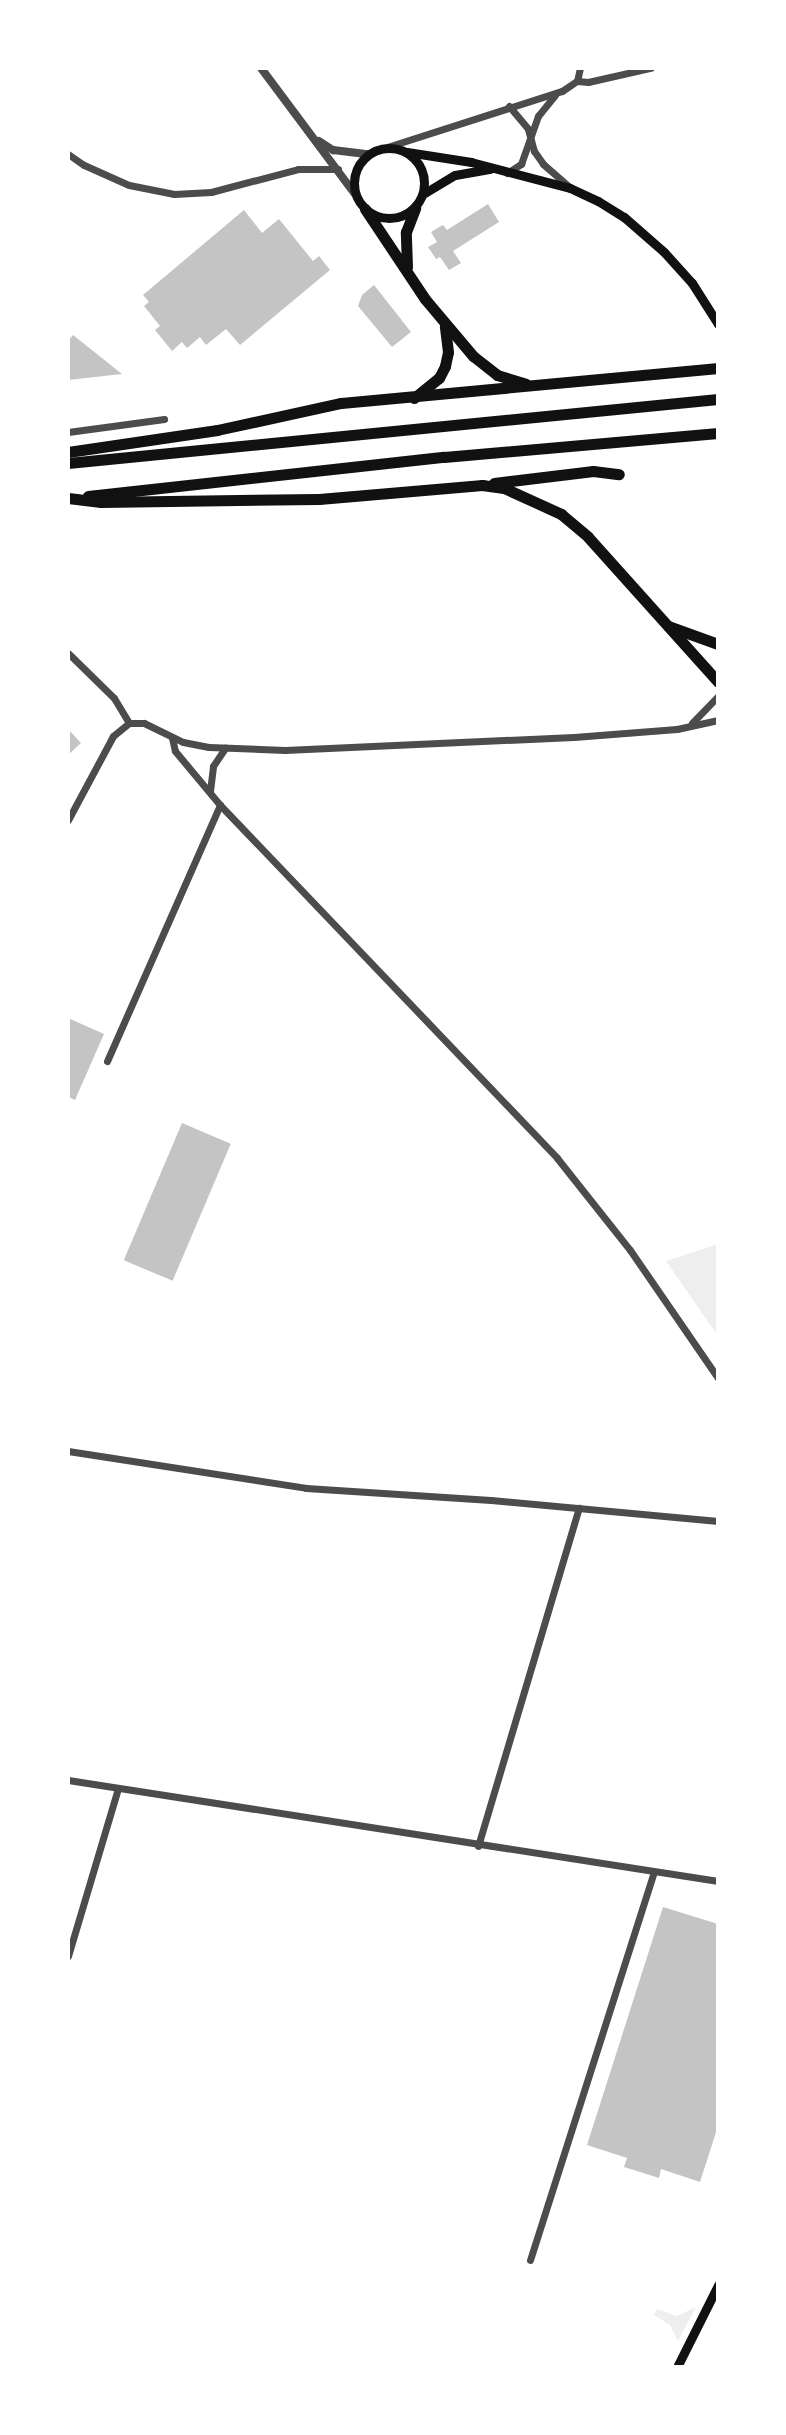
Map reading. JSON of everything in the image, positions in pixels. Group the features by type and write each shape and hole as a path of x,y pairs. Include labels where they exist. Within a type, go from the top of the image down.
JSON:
{"highway":[{"path":"409,276 404,254 409,219 415,208"},
{"path":"365,209 409,276 473,356 497,375 539,386"},
{"path":"413,399 439,378 445,366 448,335 443,321"},
{"path":"68,452 179,437 341,403 413,399 718,368"},
{"path":"68,463 718,399"},
{"path":"68,498 444,457 718,433"},
{"path":"68,498 101,502 319,499 482,485 593,471 619,474"},
{"path":"482,485 504,488 543,503 574,524 609,558 718,682"},
{"path":"664,624 718,644"}],"main road":[{"path":"492,169 455,175 423,194 415,208 406,214 385,219 365,209 355,194 355,172 368,154 384,148 471,162 570,188 598,201 646,235 692,283 718,324"},
{"path":"407,152 422,170 423,194"},
{"path":"677,2367 718,2285"}],"street":[{"path":"261,68 355,194"},
{"path":"577,81 580,68"},
{"path":"384,148 556,93 577,81 588,82 650,68"},
{"path":"507,173 521,164 538,116 556,93"},
{"path":"509,106 521,118 543,164 570,188"},
{"path":"312,137 333,150 368,154"},
{"path":"68,154 84,165 129,185 174,194 211,192 298,169 338,169"},
{"path":"68,432 164,419"},
{"path":"68,653 114,698 129,723"},
{"path":"687,726 710,708 718,696"},
{"path":"68,820 113,736 129,723 144,723 172,738 225,748 285,750 532,740 687,726 718,720"},
{"path":"172,738 175,751 220,805 559,1161 630,1250 718,1378"},
{"path":"210,791 213,766 225,748"},
{"path":"107,1061 220,805"},
{"path":"68,1451 306,1488 718,1521"},
{"path":"478,1846 579,1508"},
{"path":"68,1780 718,1881"},
{"path":"68,1956 118,1788"},
{"path":"530,2260 654,1872"}],"shaded area":[{"path":"718,1244 718,1336 666,1261"},
{"path":"696,2307 678,2341 670,2325 654,2315 657,2309 677,2316"}],"building":[{"path":"488,204 499,222 453,251 461,263 449,270 428,247 437,242 431,232 443,225 447,230"},
{"path":"244,210 262,233 279,219 313,261 319,256 330,270 240,345 226,329 206,345 200,337 187,348 182,342 172,351 155,330 160,326 144,306 149,302 143,295"},
{"path":"374,285 411,332 392,347 358,306 362,295"},
{"path":"73,335 122,374 68,380 68,341"},
{"path":"68,729 81,743 68,755"},
{"path":"68,1018 104,1034 75,1100 68,1097"},
{"path":"182,1123 231,1144 173,1281 124,1260"},
{"path":"663,1907 718,1924 718,2126 700,2182 661,2169 659,2178 624,2167 627,2158 587,2145"}]}
